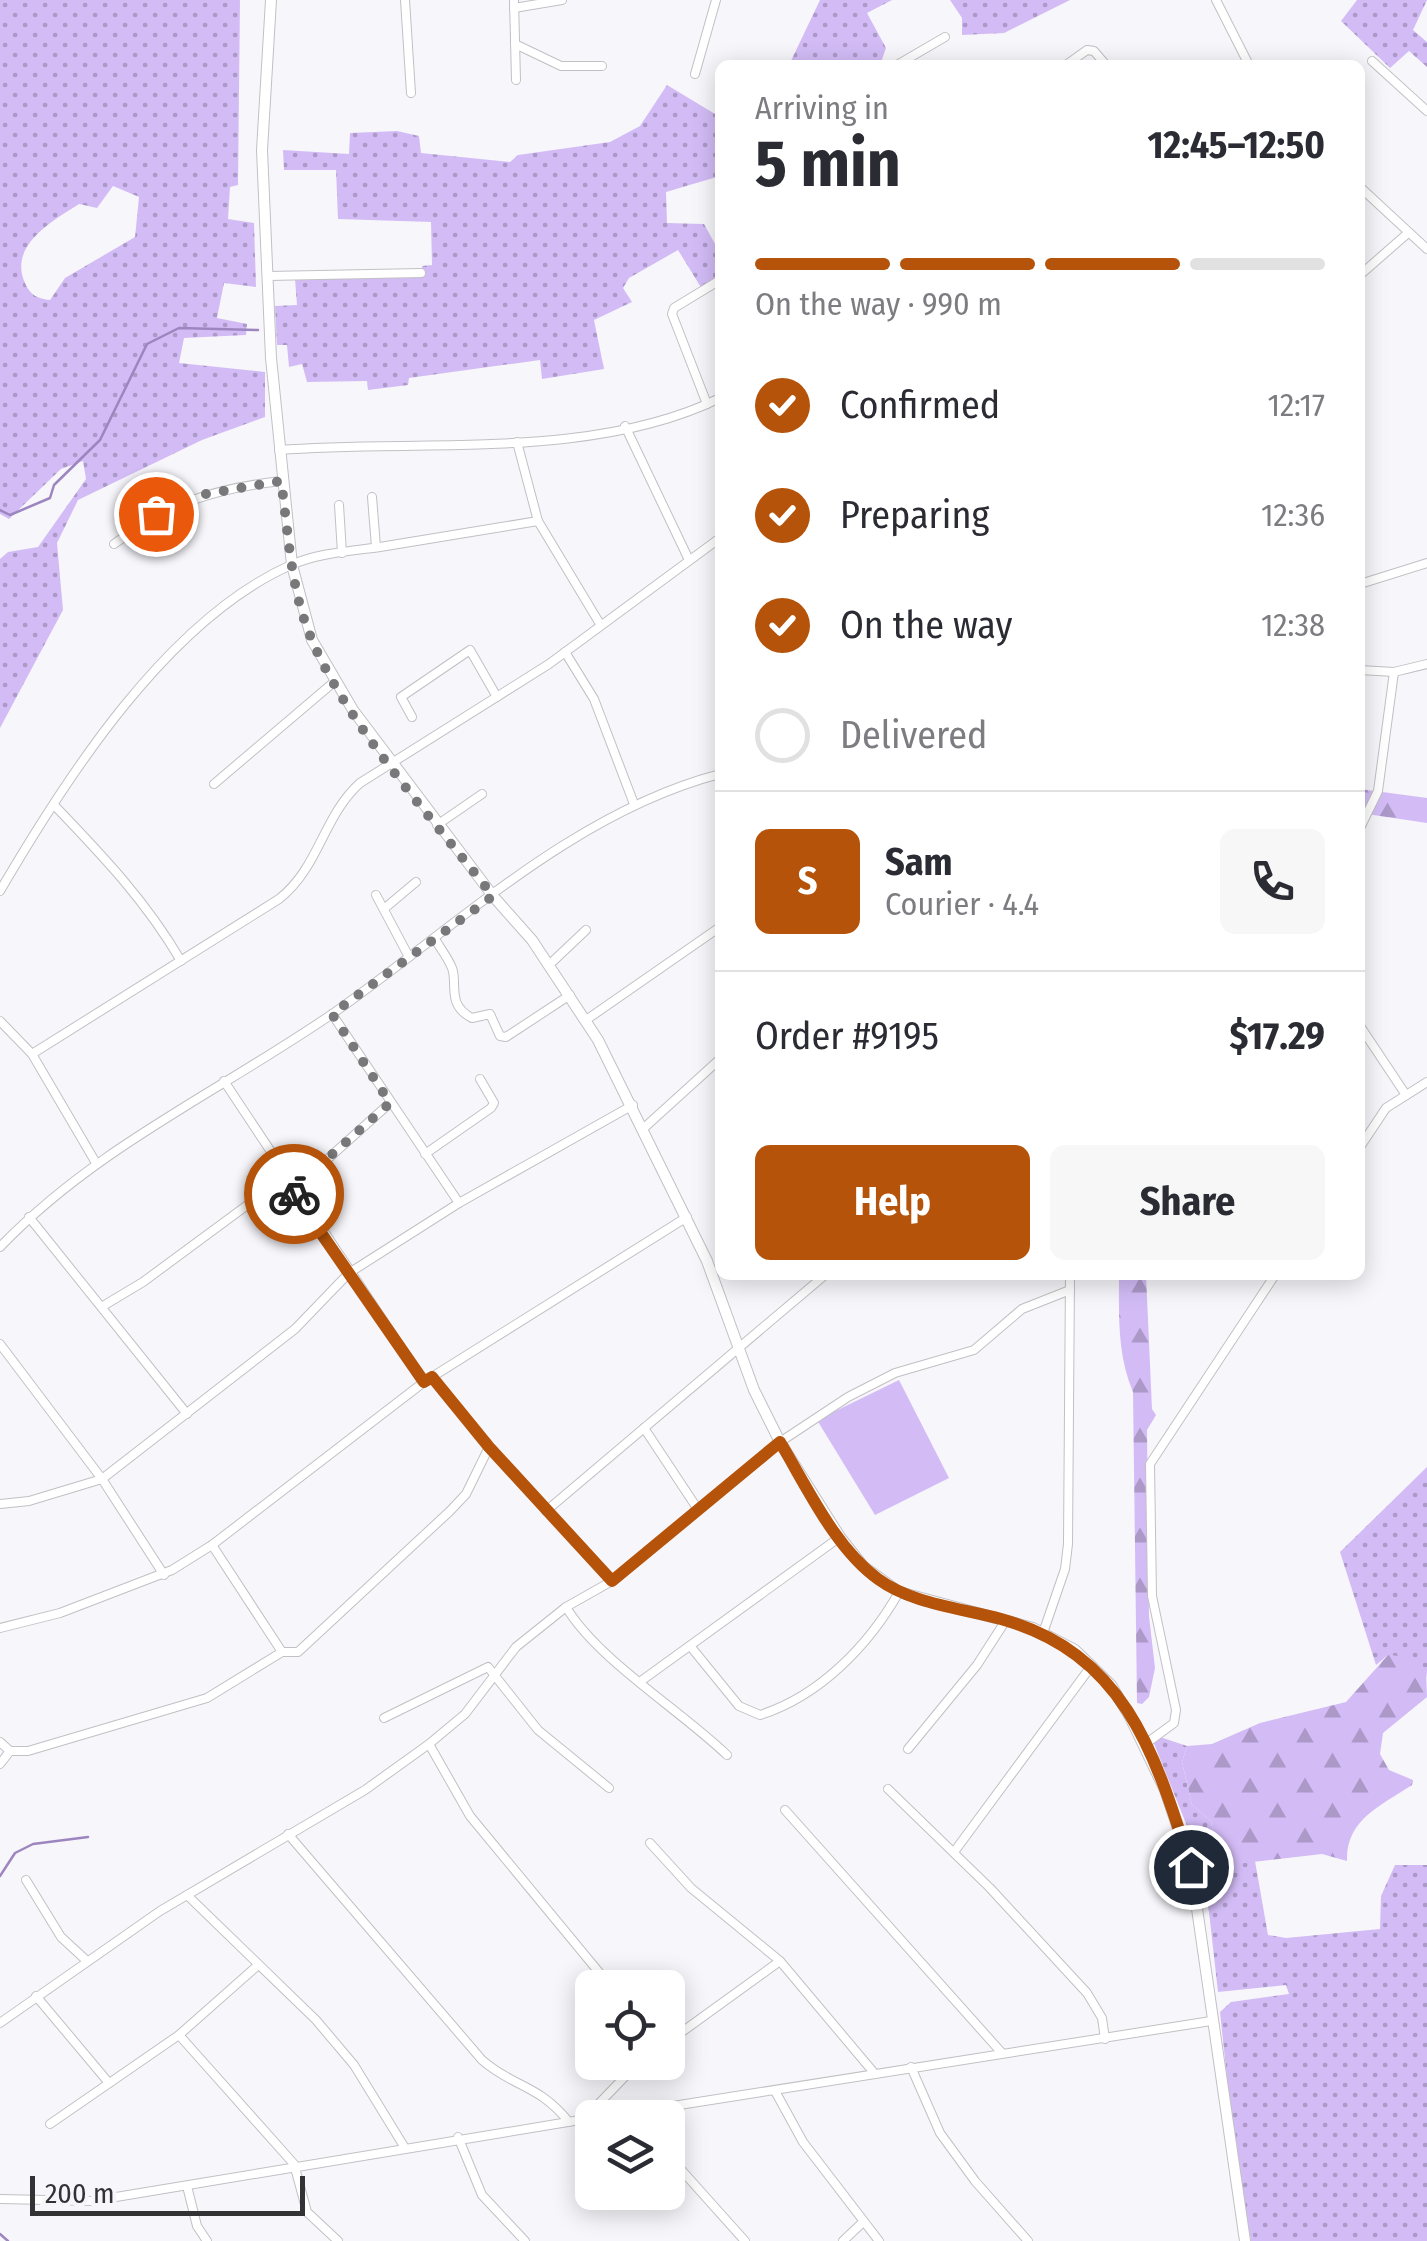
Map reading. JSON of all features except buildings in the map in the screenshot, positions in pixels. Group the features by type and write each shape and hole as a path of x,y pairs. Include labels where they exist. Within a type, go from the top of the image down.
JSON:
{"street":[{"path":"271,0 262,150 268,276 281,481 292,564 306,624 334,682 392,766 549,964 586,1020 645,1127 687,1217 738,1351 780,1442 840,1537 863,1566 899,1592 1044,1633 1092,1665 1112,1685 1144,1744 1191,1867 1200,1905 1210,2020 1245,2241"},
{"path":"405,0 411,94"},
{"path":"516,80 514,4 562,0"},
{"path":"695,74 716,0"},
{"path":"1216,0 1245,60"},
{"path":"906,60 945,37"},
{"path":"515,44 561,66 602,66"},
{"path":"1073,60 1087,50 1094,51 1102,60"},
{"path":"1372,61 1427,111"},
{"path":"1365,192 1427,249"},
{"path":"1365,271 1408,233"},
{"path":"268,276 421,273"},
{"path":"707,404 672,314 674,308 715,283"},
{"path":"279,450 517,442 626,426 715,400"},
{"path":"626,426 689,560"},
{"path":"517,442 538,522 600,624"},
{"path":"114,544 156,514 200,495 281,481"},
{"path":"372,497 376,547"},
{"path":"339,505 342,552"},
{"path":"0,891 54,805 141,686 202,627 292,564 342,552 538,522"},
{"path":"32,1054 298,884 344,797 565,652 715,542"},
{"path":"1365,582 1427,563"},
{"path":"412,717 400,697 470,650 497,697"},
{"path":"565,652 594,700 634,804"},
{"path":"1365,670 1394,672 1427,664"},
{"path":"1365,818 1378,792 1394,672"},
{"path":"214,784 334,682"},
{"path":"0,1247 29,1217 96,1163 332,1014 493,896 634,804 670,787 715,775"},
{"path":"437,825 482,794"},
{"path":"54,805 136,892 181,961"},
{"path":"0,867 10,873"},
{"path":"385,908 416,882"},
{"path":"376,895 410,957"},
{"path":"549,964 586,930"},
{"path":"586,1020 715,930"},
{"path":"435,939 454,971 451,990 464,1014 472,1018 490,1014 500,1036 506,1037 570,996"},
{"path":"332,1014 459,1203"},
{"path":"0,1022 32,1054 96,1163"},
{"path":"1365,1034 1406,1095"},
{"path":"645,1127 715,1064"},
{"path":"425,1154 491,1108 494,1103 480,1079"},
{"path":"224,1082 349,1274 428,1380 612,1581"},
{"path":"1365,1140 1386,1108 1427,1082"},
{"path":"292,1190 390,1103"},
{"path":"0,1504 29,1502 102,1479 294,1330 349,1274 459,1203 633,1105"},
{"path":"103,1306 144,1282 284,1178"},
{"path":"29,1217 187,1414"},
{"path":"1,1630 164,1574 212,1545 428,1380 578,1281 687,1217"},
{"path":"546,1510 819,1280"},
{"path":"1044,1633 1065,1570 1068,1544 1070,1280"},
{"path":"1144,1744 1174,1723 1176,1710 1152,1596 1150,1464 1271,1280"},
{"path":"0,2023 187,1894 429,1744 465,1714 516,1647 566,1607 612,1581 780,1442 848,1397 895,1373 974,1350 1022,1310 1070,1290"},
{"path":"0,1344 102,1479 164,1574"},
{"path":"644,1428 697,1508"},
{"path":"212,1545 282,1652 291,1654 306,1648 450,1512 466,1494 489,1447"},
{"path":"642,1681 840,1537"},
{"path":"691,1646 740,1706 760,1716 794,1698 849,1659 869,1639 899,1592"},
{"path":"566,1607 589,1641 727,1755"},
{"path":"908,1749 977,1665 1006,1620"},
{"path":"0,1742 10,1750 28,1751 208,1698 282,1652"},
{"path":"954,1852 1092,1665"},
{"path":"384,1718 480,1668 495,1672 538,1730 609,1788"},
{"path":"429,1744 470,1816 597,1970"},
{"path":"0,1764 10,1750"},
{"path":"888,1789 954,1852 1087,1994 1102,2018 1105,2039"},
{"path":"786,1810 1001,2052"},
{"path":"288,1834 482,2060 496,2072 544,2094 569,2122"},
{"path":"650,1843 691,1888 780,1961 875,2074"},
{"path":"26,1880 62,1937 88,1960"},
{"path":"187,1894 256,1966 316,2020 354,2065 405,2148"},
{"path":"685,2030 780,1961"},
{"path":"50,2124 179,2035 256,1966"},
{"path":"36,1996 109,2083"},
{"path":"685,2107 1210,2020"},
{"path":"179,2035 294,2164 307,2212 338,2241"},
{"path":"912,2067 940,2133 974,2182 1028,2241"},
{"path":"606,2100 624,2080"},
{"path":"776,2091 803,2142 879,2241"},
{"path":"0,2198 71,2203 575,2121"},
{"path":"458,2137 482,2195 525,2241"},
{"path":"685,2174 745,2241"},
{"path":"187,2186 206,2241"},
{"path":"843,2241 862,2223"}],"green space":[{"path":"0,0 240,0 238,185 230,187 228,219 254,223 256,287 224,283 217,318 247,324 246,335 184,338 179,363 265,372 265,417 202,440 78,500 57,543 63,610 0,728 0,559 8,552 38,547 86,479 83,461 61,469 9,519 0,514","holes":["113,186 139,197 135,237 65,278 50,300 29,291 21,270 22,257 46,227 79,204 97,208"]},
{"path":"820,0 892,0 867,13 886,48 882,60 791,60"},
{"path":"950,0 1070,0 1004,33 962,35 962,18"},
{"path":"1357,0 1427,0 1413,30 1427,42 1427,67 1409,51 1390,68 1341,21"},
{"path":"667,85 715,114 715,177 666,192 667,223 704,224 715,244 715,280 702,289 678,250 629,278 623,288 632,302 594,320 604,369 542,379 540,360 409,378 408,385 368,390 367,381 307,382 302,364 289,367 287,345 277,345 275,306 297,305 295,279 422,276 422,266 432,265 431,222 338,219 336,170 284,170 283,150 349,154 350,133 397,131 419,136 421,153 510,162 518,155 610,142 640,126"},
{"path":"1365,790 1427,798 1427,823 1365,814"},
{"path":"1119,1280 1146,1280 1152,1409 1156,1415 1147,1430 1149,1616 1155,1668 1149,1697 1142,1704 1137,1703 1133,1392 1119,1320"},
{"path":"899,1380 949,1478 875,1515 817,1420"},
{"path":"1427,1467 1427,1678 1426,1672 1388,1655 1376,1665 1340,1552"},
{"path":"1388,1655 1409,1657 1426,1672 1427,1697 1383,1733 1380,1754 1389,1770 1413,1780 1412,1785 1377,1807 1359,1824 1348,1847 1347,1861 1322,1854 1219,1866 1211,1821 1192,1805 1182,1762 1187,1746 1212,1744 1260,1723 1346,1702"},
{"path":"1160,1737 1187,1746 1182,1762 1192,1805 1211,1821 1219,1865 1255,1861 1268,1935 1286,1938 1380,1929 1381,1896 1395,1865 1427,1865 1427,2241 1251,2241 1234,2144 1220,2012 1231,2002 1289,1994 1286,1985 1218,1992 1209,1912 1193,1841 1153,1741"}],"waterway":[{"path":"0,510 10,515 50,498 54,485 100,440 147,344 179,328 258,330"},
{"path":"0,1876 15,1853 33,1844 88,1837"},
{"path":"0,2234 8,2241"}],"way so far":[{"path":"156,514 200,495 281,481 292,564 312,640 352,710 493,896 332,1014 390,1103 292,1190 294,1194"}],"route":[{"path":"294,1194 424,1382 432,1377 489,1447 612,1581 780,1442 840,1537 877,1578 899,1592 1033,1628 1076,1650 1112,1685 1165,1790 1191,1867"}]}
